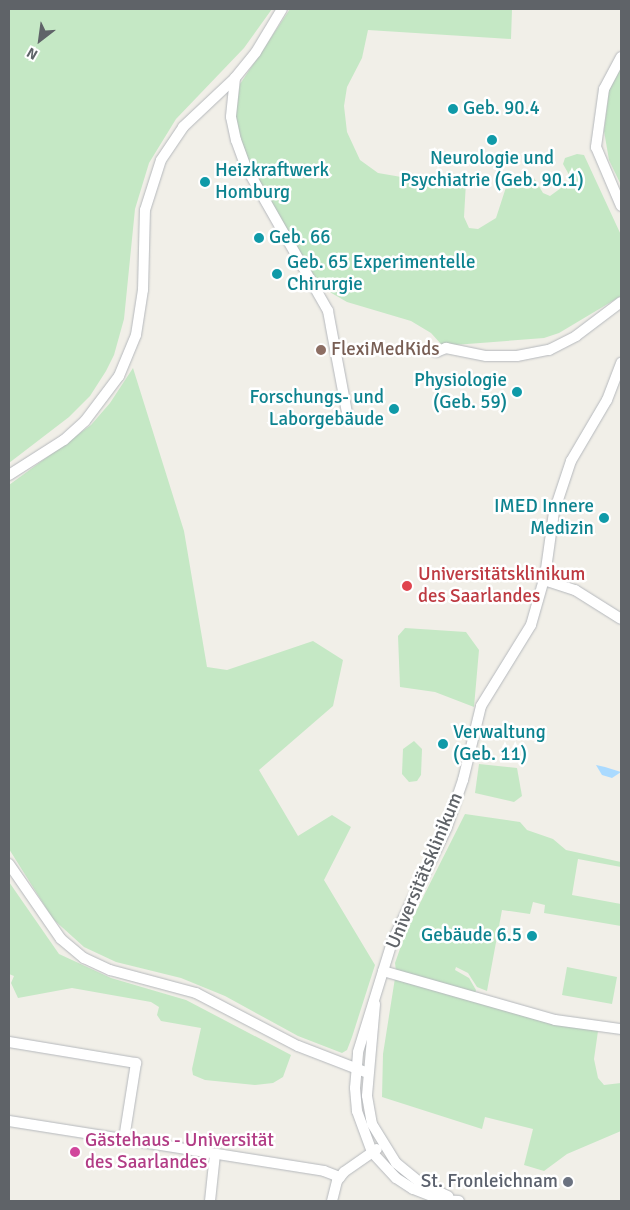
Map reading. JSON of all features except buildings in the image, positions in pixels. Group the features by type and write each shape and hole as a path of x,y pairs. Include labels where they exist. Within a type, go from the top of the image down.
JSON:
{"street":[{"path":"9,475 78,427 105,398 119,376 136,335 142,307 144,225 155,175 183,127 235,78 267,37 282,9"},
{"path":"621,57 604,89 596,147 621,206"},
{"path":"235,78 231,118 236,140 246,166 327,308 348,418"},
{"path":"436,352 446,348 486,356 517,356 549,350 576,336 621,302"},
{"name":"Universitätsklinikum","path":"376,1000 383,971 402,918 447,827 484,699 528,631 544,580 554,512 564,477 578,444 607,400 621,363"},
{"path":"544,580 582,594 621,620"},
{"path":"9,864 61,939 84,958 110,970 196,993 298,1046 356,1070 368,1073"},
{"path":"383,971 555,1020 621,1029"},
{"path":"376,1000 366,1018 356,1070 358,1111 372,1152 396,1178 413,1189 442,1200 460,1201"},
{"path":"376,1000 368,1073 368,1110 382,1146 409,1175 460,1201"},
{"path":"9,1042 136,1063 124,1138"},
{"path":"9,1121 324,1171 340,1176"},
{"path":"332,1201 340,1176 382,1146"},
{"path":"210,1201 215,1154"}],"green space":[{"path":"9,9 272,9 244,48 176,119 149,163 135,209 124,319 114,355 106,371 90,396 69,417 9,463"},
{"path":"290,9 512,9 511,39 368,30 362,58 347,87 344,106 347,132 360,160 378,173 413,179 461,178 466,182 464,217 469,228 478,229 496,218 509,178 534,178 543,193 550,196 572,180 563,164 565,158 577,154 584,155 621,235 621,296 559,333 544,338 454,345 441,344 431,333 411,321 347,302 321,287 248,164 234,126 240,84"},
{"path":"621,67 621,185 609,160 604,131 609,90"},
{"path":"133,368 184,531 207,667 227,670 313,641 343,660 333,706 259,770 298,836 332,815 351,827 324,880 375,965 352,1037 347,1050 342,1053 298,1036 225,996 181,978 116,962 84,947 53,919 9,849 9,485 91,425 110,403"},
{"path":"405,628 466,632 479,650 474,707 435,692 400,687 398,636"},
{"path":"414,741 422,749 421,775 417,781 409,782 402,774 403,749"},
{"path":"479,764 517,768 522,796 514,802 475,793"},
{"path":"465,814 520,822 527,830 553,839 566,850 621,862 621,867 578,859 572,895 621,904 621,926 544,913 545,905 533,902 530,914 502,910 487,991 477,987 468,973 456,967 455,970 469,978 476,990 475,994 396,971 395,963 407,929"},
{"path":"9,882 59,954 111,978 186,1000 291,1055 283,1077 273,1083 255,1085 205,1080 193,1075 192,1069 201,1028 161,1021 157,1015 159,1007 151,1002 72,988 18,998 11,983 14,976 9,974"},
{"path":"567,967 617,977 612,1004 562,995"},
{"path":"395,978 554,1023 598,1031 594,1059 598,1078 604,1085 621,1083 621,1131 567,1154 544,1171 524,1165 533,1129 485,1117 482,1129 382,1097 383,1054"}],"water":[{"path":"596,765 621,772 612,778 602,775"}],"place":[{"name":"Geb. 90.4","path":"453,109"},
{"name":"Neurologie und Psychiatrie (Geb. 90.1)","path":"492,140"},
{"name":"Heizkraftwerk Homburg","path":"205,182"},
{"name":"Geb. 66","path":"259,238"},
{"name":"Geb. 65 Experimentelle Chirurgie","path":"277,274"},
{"name":"FlexiMedKids","path":"321,350"},
{"name":"Physiologie (Geb. 59)","path":"517,392"},
{"name":"Forschungs- und Laborgebäude","path":"394,409"},
{"name":"IMED Innere Medizin","path":"604,518"},
{"name":"Universitätsklinikum des Saarlandes","path":"407,586"},
{"name":"Verwaltung (Geb. 11)","path":"443,744"},
{"name":"Gebäude 6.5","path":"532,936"},
{"name":"Gästehaus - Universität des Saarlandes","path":"75,1152"},
{"name":"St. Fronleichnam","path":"568,1182"}]}
